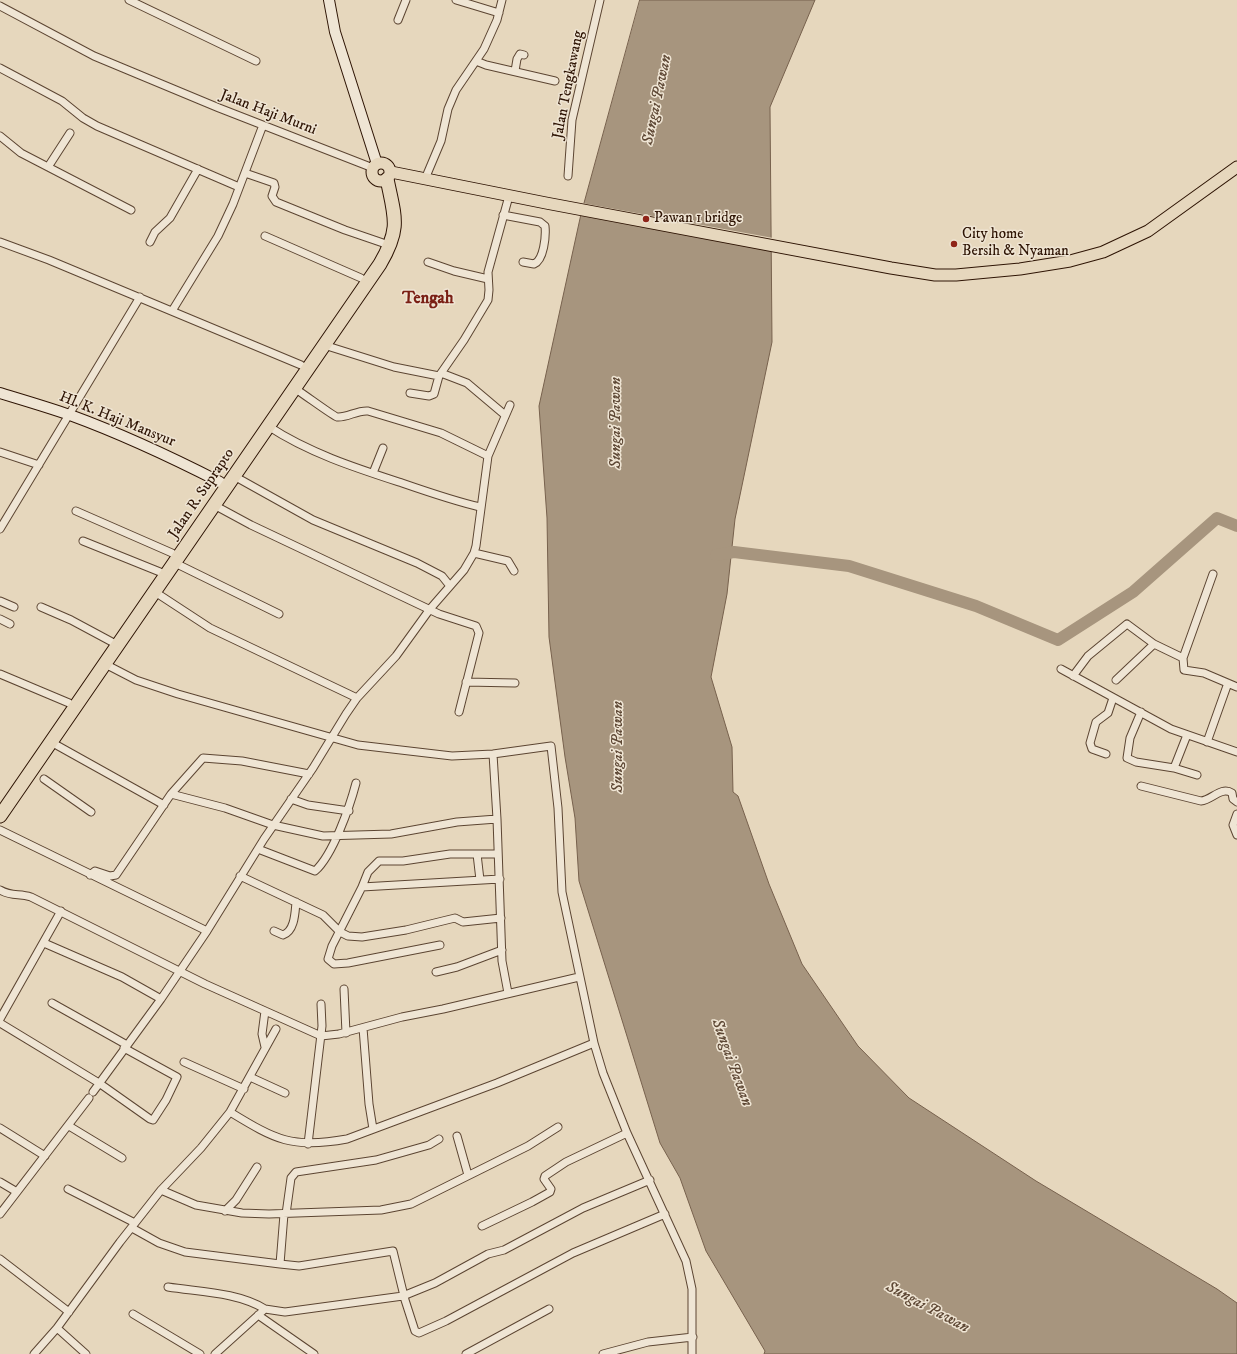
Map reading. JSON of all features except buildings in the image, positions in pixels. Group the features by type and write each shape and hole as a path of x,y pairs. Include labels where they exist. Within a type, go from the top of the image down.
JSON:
{"highway":[{"name":"Jalan R. Suprapto","path":"0,802 38,754 69,703 160,572 177,553 214,505 234,476 271,418 301,365 361,278 383,243 386,235 385,177"},
{"name":"Jalan R. Suprapto","path":"0,816 38,776 38,754 51,742 155,592 220,482 294,388 390,246 395,231 395,223 385,177"}],"main road":[{"path":"385,177 386,164 375,166 372,174 385,177 425,179 546,203 935,275 975,274 1070,261 1103,252 1135,239 1237,167"}],"street":[{"path":"129,0 256,61"},
{"path":"329,0 339,46 375,166"},
{"path":"398,20 406,0"},
{"path":"456,0 499,13"},
{"path":"425,179 441,141 448,109 456,90 489,39 499,13 502,0"},
{"name":"Jalan Tengkawang","path":"568,176 572,120 589,40 600,0"},
{"name":"Jalan Haji Murni","path":"0,6 94,56 263,125 375,166"},
{"path":"515,71 517,58 520,54 524,55"},
{"path":"476,60 486,65 555,81"},
{"path":"0,68 62,101 97,126 240,187"},
{"path":"172,311 218,236 240,187 263,125"},
{"path":"48,167 70,133"},
{"path":"0,136 21,153 131,210"},
{"path":"150,242 155,232 170,218 198,169"},
{"path":"245,173 274,184 275,187 272,196 276,202 345,230 383,243"},
{"path":"410,393 429,396 433,395 440,375 464,340 488,300 488,272 509,196"},
{"path":"503,215 540,222 545,226 543,248 538,261 534,264 523,262"},
{"path":"265,236 361,278"},
{"path":"0,242 301,365"},
{"path":"428,262 454,271 488,279"},
{"path":"0,529 3,518 39,465 140,298"},
{"path":"324,345 394,367 440,375 467,383 505,415"},
{"path":"294,388 336,416 358,411 368,411 441,433 488,456"},
{"name":"Hl. K. Haji Mansyur","path":"0,393 70,415 157,451 220,482"},
{"path":"0,1214 69,1126 161,1000 207,931 273,825 309,774 358,698 396,656 430,609 450,586 474,553 488,456 494,439 506,418 505,415 510,405"},
{"path":"271,418 317,453 373,474 449,499 480,507"},
{"path":"373,474 383,448"},
{"path":"0,452 39,465"},
{"path":"234,476 313,520 412,560 442,576 450,586"},
{"path":"214,505 251,525 430,609 478,628 479,633 459,712"},
{"path":"76,511 177,553 279,614"},
{"path":"83,540 160,572"},
{"path":"474,553 508,561 514,571"},
{"path":"1213,574 1184,658 1184,670 1204,673 1237,687"},
{"path":"155,592 210,628 358,698"},
{"path":"0,601 14,607"},
{"path":"41,607 71,620 112,642"},
{"path":"0,619 10,624"},
{"path":"1073,676 1088,656 1125,625 1140,632 1154,644 1184,658"},
{"path":"1116,680 1154,644"},
{"path":"105,664 136,680 178,694 371,747 431,755 452,756 493,754 550,745 552,747 558,808 562,892 594,1043 603,1073 627,1133 650,1180 686,1261 691,1280 694,1337 692,1354"},
{"path":"1061,669 1113,698 1187,735 1237,752"},
{"path":"0,674 69,703"},
{"path":"466,682 515,683"},
{"path":"1207,742 1228,684"},
{"path":"1106,754 1092,749 1090,743 1097,721 1108,712 1113,698"},
{"path":"1141,712 1130,738 1127,758 1136,762 1174,768 1197,775"},
{"path":"1174,768 1187,735"},
{"path":"51,742 164,805"},
{"path":"493,754 500,879 502,950 508,993"},
{"path":"90,875 95,871 110,876 116,875 171,794 203,758 242,761 309,774"},
{"path":"38,776 91,812"},
{"path":"258,849 313,871 317,868 337,836 349,811 356,783"},
{"path":"1141,786 1201,801 1208,800 1222,791 1228,791 1232,793 1233,799 1237,802"},
{"path":"171,794 230,809 273,825 323,836 391,834 458,822 497,819"},
{"path":"291,799 324,808 349,811"},
{"path":"1237,814 1233,825 1237,835"},
{"path":"0,830 207,931"},
{"path":"440,944 372,960 334,964 329,961 329,953 368,872 379,861 403,861 450,854 498,854"},
{"path":"477,854 480,880"},
{"path":"240,876 323,914 340,932 348,936 362,937 406,930 456,918 463,922 501,918"},
{"path":"362,887 500,879"},
{"path":"0,890 11,895 22,894 61,912 181,970 205,984 265,1011 278,1024 320,1036 346,1033 402,1017 451,1008 579,977"},
{"path":"274,931 283,935 287,934 294,918 296,902"},
{"path":"0,1019 61,912"},
{"path":"44,943 122,977 161,1000"},
{"path":"436,972 457,967 502,950"},
{"path":"344,990 346,1033"},
{"path":"0,1023 99,1084 150,1119 154,1120 177,1077 52,1003"},
{"path":"308,1144 322,1026 321,1004"},
{"path":"265,1011 262,1034 265,1047"},
{"path":"34,1354 57,1328 106,1259 161,1190 201,1148 230,1112 244,1089 278,1024"},
{"path":"363,1028 369,1104 373,1129"},
{"path":"230,1112 279,1139 308,1144 346,1139 524,1072 594,1043"},
{"path":"184,1062 244,1089"},
{"path":"250,1077 285,1093"},
{"path":"69,1126 122,1158"},
{"path":"161,1190 196,1206 225,1211 285,1214 381,1210 411,1204 468,1174 528,1146 558,1127"},
{"path":"0,1128 46,1156"},
{"path":"482,1226 550,1192 551,1189 544,1179 545,1176 566,1162 627,1133"},
{"path":"457,1136 468,1174"},
{"path":"280,1264 290,1183 291,1178 296,1172 376,1160 429,1145 439,1139"},
{"path":"225,1211 236,1200 257,1168"},
{"path":"168,1287 236,1297 249,1301 265,1309 285,1312 403,1296 435,1283 488,1254 504,1250 583,1208 650,1180"},
{"path":"0,1182 17,1192"},
{"path":"68,1189 133,1225 159,1243 185,1252 299,1266 391,1250 394,1253 403,1296 415,1330 421,1333 573,1253 665,1214"},
{"path":"0,1259 69,1312"},
{"path":"215,1354 265,1309"},
{"path":"466,1354 549,1309"},
{"path":"133,1314 200,1354"},
{"path":"258,1315 314,1354"},
{"path":"57,1328 86,1354"},
{"path":"603,1354 648,1342 694,1337"}],"water":[{"name":"Sungai Pawan","path":"640,0 815,0 770,107 772,342 735,519 727,594 711,677 732,747 733,792 738,796 769,884 802,964 858,1046 909,1098 1036,1181 1217,1289 1237,1303 1237,1354 764,1354 765,1351 706,1251 680,1178 660,1143 579,881 575,818 565,757 549,637 547,518 539,406 581,214"}],"pier":[{"path":"582,203 773,238 773,248 579,212"}],"waterway":[{"path":"716,555 734,552 849,566 976,606 1058,640 1133,592 1217,518 1237,526"}],"place":[{"name":"Pawan 1 bridge","path":"646,219"},
{"name":"City home Bersih & Nyaman","path":"954,244"}],"district":[{"name":"Tengah","path":"428,299"}]}
